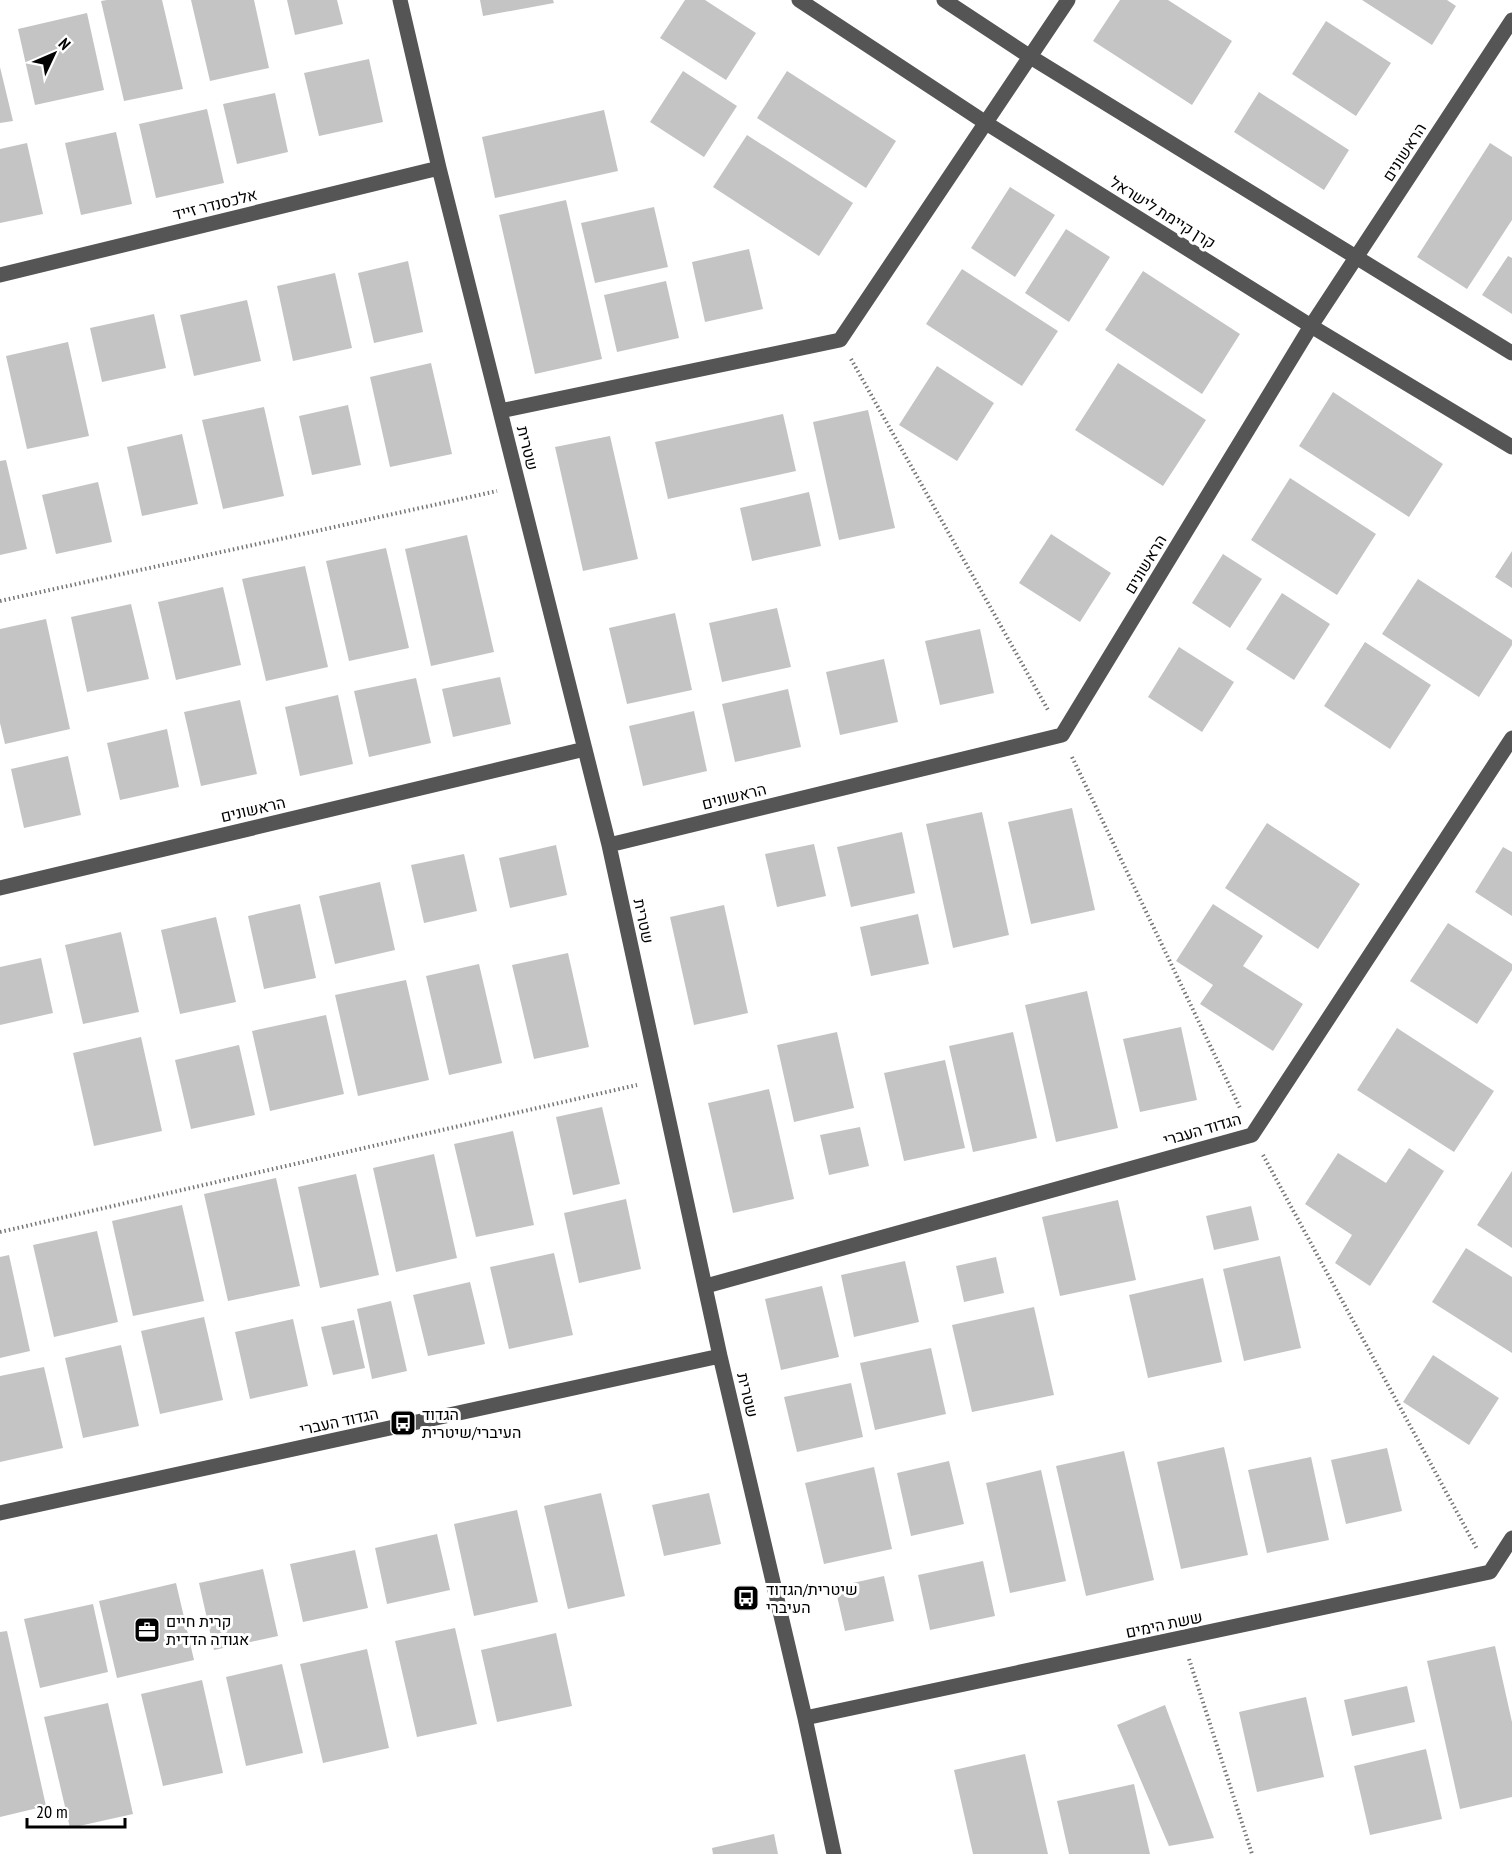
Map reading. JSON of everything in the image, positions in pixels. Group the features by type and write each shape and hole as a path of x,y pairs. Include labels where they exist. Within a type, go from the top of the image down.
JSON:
{"street":[{"name":"שטרית","path":"400,0 438,168 609,845 720,1356 805,1718 834,1854"},
{"name":"קרן קיימת לישראל","path":"799,0 986,123 1311,326 1512,447"},
{"path":"944,0 1029,56 1512,353"},
{"path":"500,411 840,340 1068,0"},
{"name":"הראשונים","path":"609,845 1062,735 1311,326 1512,20"},
{"name":"אלכסנדר זייד","path":"0,275 438,168"},
{"name":"הגדוד העברי","path":"706,1286 1252,1135 1512,738"},
{"name":"הראשונים","path":"0,888 585,749"},
{"name":"הגדוד העברי","path":"0,1513 720,1356"},
{"path":"1490,1572 1512,1538"},
{"name":"ששת הימים","path":"805,1718 1490,1572"}],"path":[{"path":"840,340 1062,735 1252,1135 1490,1572"},
{"path":"0,601 519,486"},
{"path":"0,1232 660,1080"},
{"path":"1182,1638 1252,1854"}],"building":[{"path":"162,0 183,89 124,101 101,1"},
{"path":"191,0 254,0 269,68 210,81"},
{"path":"287,0 337,0 343,24 295,35"},
{"path":"480,0 553,0 554,3 483,16"},
{"path":"685,0 705,0 756,33 726,80 660,38"},
{"path":"1120,0 1168,0 1232,41 1192,105 1093,41"},
{"path":"1362,0 1447,0 1456,6 1432,45"},
{"path":"87,13 104,90 35,105 18,29"},
{"path":"1326,21 1391,63 1356,116 1292,74"},
{"path":"369,59 383,122 319,136 304,73"},
{"path":"0,67 13,121 0,123"},
{"path":"683,71 737,106 704,157 650,122"},
{"path":"787,71 896,141 866,188 757,118"},
{"path":"1259,92 1349,150 1324,190 1234,132"},
{"path":"275,93 288,152 237,164 223,104"},
{"path":"207,109 224,183 156,198 139,124"},
{"path":"604,110 618,171 495,198 482,137"},
{"path":"116,132 132,204 81,215 65,143"},
{"path":"747,135 853,203 819,256 713,187"},
{"path":"27,143 43,214 0,223 0,149"},
{"path":"1490,143 1512,157 1512,220 1467,289 1417,257"},
{"path":"1010,187 1055,215 1015,277 971,248"},
{"path":"566,200 602,359 535,374 499,215"},
{"path":"654,207 668,267 595,283 581,223"},
{"path":"1066,229 1110,257 1069,322 1025,293"},
{"path":"749,249 763,309 705,322 692,262"},
{"path":"1508,256 1512,258 1512,314 1482,295"},
{"path":"408,261 423,332 374,343 358,273"},
{"path":"962,269 1058,331 1022,386 926,324"},
{"path":"1143,271 1240,334 1202,394 1105,330"},
{"path":"335,273 352,348 293,361 277,286"},
{"path":"666,281 679,338 617,352 604,295"},
{"path":"247,300 261,361 194,376 180,315"},
{"path":"154,314 166,368 102,382 90,328"},
{"path":"68,342 89,436 27,449 6,356"},
{"path":"431,363 452,454 390,467 370,377"},
{"path":"1118,363 1206,420 1163,486 1075,430"},
{"path":"937,366 994,403 957,461 899,425"},
{"path":"1333,392 1443,464 1409,517 1299,446"},
{"path":"348,405 361,465 312,475 299,416"},
{"path":"264,407 284,496 223,509 202,420"},
{"path":"868,410 895,528 839,540 813,422"},
{"path":"783,414 796,471 668,499 655,442"},
{"path":"182,434 198,504 142,516 127,447"},
{"path":"610,436 638,559 583,571 555,447"},
{"path":"6,460 27,549 0,555 0,461"},
{"path":"1290,478 1376,534 1337,595 1251,540"},
{"path":"98,482 112,542 56,554 42,495"},
{"path":"809,492 821,546 752,561 740,508"},
{"path":"1051,534 1111,573 1080,622 1019,583"},
{"path":"467,535 494,652 431,666 405,549"},
{"path":"386,548 409,648 349,661 326,561"},
{"path":"1512,551 1512,588 1495,577"},
{"path":"1223,554 1262,579 1230,628 1192,603"},
{"path":"305,566 328,667 266,681 242,579"},
{"path":"1418,579 1512,640 1512,645 1479,697 1382,634"},
{"path":"223,587 241,665 176,680 158,602"},
{"path":"1282,593 1330,624 1294,680 1246,649"},
{"path":"131,604 149,679 87,692 71,617"},
{"path":"777,608 791,667 722,682 709,623"},
{"path":"675,613 692,690 627,704 609,628"},
{"path":"46,619 70,729 5,744 0,723 0,629"},
{"path":"980,629 994,693 940,705 925,641"},
{"path":"1365,642 1431,685 1390,749 1324,706"},
{"path":"1179,647 1234,682 1202,732 1148,697"},
{"path":"884,659 898,722 840,735 826,672"},
{"path":"500,677 511,724 453,737 442,689"},
{"path":"416,678 431,743 369,757 354,691"},
{"path":"788,689 801,747 735,762 722,704"},
{"path":"338,695 353,764 300,776 285,707"},
{"path":"240,700 257,774 201,786 184,712"},
{"path":"694,711 707,771 643,786 629,726"},
{"path":"167,729 179,787 120,800 107,743"},
{"path":"68,756 81,815 24,828 11,769"},
{"path":"1072,808 1095,910 1031,924 1008,822"},
{"path":"982,812 1009,935 953,948 926,824"},
{"path":"1267,823 1360,884 1318,949 1225,888"},
{"path":"902,832 915,893 851,907 837,847"},
{"path":"814,844 826,896 777,907 765,854"},
{"path":"556,845 567,895 510,908 499,858"},
{"path":"1503,847 1512,852 1512,916 1475,892"},
{"path":"464,854 477,911 424,923 411,865"},
{"path":"380,882 395,950 335,964 319,896"},
{"path":"300,904 316,978 264,989 248,916"},
{"path":"1213,904 1263,936 1243,966 1303,1004 1273,1051 1200,1004 1213,985 1176,961"},
{"path":"724,905 748,1013 694,1025 670,917"},
{"path":"918,914 929,964 871,976 860,927"},
{"path":"216,917 236,1002 180,1014 161,930"},
{"path":"1448,923 1512,964 1512,970 1477,1024 1410,981"},
{"path":"121,932 139,1012 83,1024 65,945"},
{"path":"568,953 589,1047 534,1059 512,965"},
{"path":"41,958 53,1013 0,1025 0,967"},
{"path":"479,964 502,1063 449,1075 426,976"},
{"path":"406,980 429,1080 358,1096 335,995"},
{"path":"1087,991 1118,1128 1056,1142 1025,1005"},
{"path":"326,1015 344,1094 270,1111 252,1031"},
{"path":"1181,1027 1197,1100 1140,1112 1123,1039"},
{"path":"1397,1028 1494,1091 1454,1152 1357,1090"},
{"path":"837,1032 854,1108 794,1122 777,1045"},
{"path":"1013,1032 1037,1138 973,1152 949,1046"},
{"path":"141,1037 162,1131 94,1146 73,1053"},
{"path":"239,1045 255,1115 191,1129 175,1060"},
{"path":"945,1060 965,1148 904,1161 884,1073"},
{"path":"769,1089 794,1199 733,1213 708,1103"},
{"path":"602,1107 620,1184 573,1195 556,1117"},
{"path":"860,1127 869,1166 829,1175 820,1135"},
{"path":"513,1131 534,1225 476,1237 454,1144"},
{"path":"1409,1148 1444,1171 1370,1286 1335,1263 1352,1235 1305,1204 1338,1153 1386,1183"},
{"path":"434,1154 457,1258 396,1272 373,1168"},
{"path":"1512,1171 1512,1248 1477,1225"},
{"path":"356,1174 379,1275 320,1288 298,1187"},
{"path":"276,1178 300,1286 228,1301 204,1194"},
{"path":"626,1199 641,1269 579,1283 564,1213"},
{"path":"1118,1200 1136,1280 1060,1296 1042,1217"},
{"path":"182,1205 204,1301 133,1316 112,1221"},
{"path":"1251,1206 1259,1240 1214,1250 1206,1216"},
{"path":"97,1231 118,1322 54,1337 33,1245"},
{"path":"1466,1248 1512,1277 1512,1353 1432,1302"},
{"path":"554,1253 573,1335 509,1349 490,1267"},
{"path":"9,1255 30,1351 0,1358 0,1257"},
{"path":"1280,1256 1301,1348 1244,1361 1223,1269"},
{"path":"996,1257 1004,1293 964,1302 956,1266"},
{"path":"905,1261 919,1322 854,1337 841,1275"},
{"path":"1203,1278 1222,1362 1148,1378 1129,1295"},
{"path":"470,1282 485,1344 428,1356 413,1295"},
{"path":"822,1286 839,1357 781,1370 765,1299"},
{"path":"391,1301 407,1371 372,1379 357,1309"},
{"path":"1034,1307 1054,1395 972,1412 952,1325"},
{"path":"204,1317 223,1400 160,1414 141,1331"},
{"path":"293,1319 308,1386 250,1399 235,1332"},
{"path":"354,1320 365,1368 333,1375 321,1327"},
{"path":"121,1345 139,1426 83,1438 65,1358"},
{"path":"931,1348 946,1414 875,1430 860,1363"},
{"path":"1433,1355 1499,1398 1469,1445 1403,1402"},
{"path":"44,1367 63,1448 0,1462 0,1376"},
{"path":"851,1383 863,1437 797,1452 784,1397"},
{"path":"1224,1447 1248,1555 1181,1569 1157,1462"},
{"path":"1387,1448 1402,1511 1346,1524 1331,1460"},
{"path":"1124,1451 1154,1580 1086,1596 1056,1466"},
{"path":"1311,1457 1329,1540 1267,1553 1248,1470"},
{"path":"949,1461 964,1524 911,1536 897,1473"},
{"path":"874,1467 892,1549 824,1564 805,1483"},
{"path":"1041,1470 1066,1581 1010,1593 986,1483"},
{"path":"601,1493 625,1596 568,1609 544,1506"},
{"path":"709,1493 721,1544 664,1556 652,1505"},
{"path":"517,1510 538,1602 474,1616 454,1524"},
{"path":"437,1534 450,1590 387,1604 375,1548"},
{"path":"355,1550 368,1608 303,1622 290,1564"},
{"path":"983,1561 995,1616 930,1630 918,1575"},
{"path":"263,1569 278,1636 214,1650 199,1583"},
{"path":"884,1576 894,1621 845,1631 835,1587"},
{"name":"קרית חיים אגודה הדדית","path":"176,1583 194,1660 117,1678 99,1601"},
{"path":"93,1604 108,1672 40,1688 24,1619"},
{"path":"455,1628 477,1724 417,1737 395,1641"},
{"path":"7,1631 46,1806 0,1817 0,1632"},
{"path":"556,1633 572,1706 497,1722 481,1650"},
{"path":"1495,1646 1512,1722 1512,1797 1460,1809 1427,1661"},
{"path":"367,1649 389,1748 323,1763 300,1664"},
{"path":"282,1664 303,1753 246,1766 226,1677"},
{"path":"202,1680 223,1773 163,1786 141,1694"},
{"path":"1407,1686 1415,1722 1352,1736 1344,1700"},
{"path":"1306,1697 1324,1777 1257,1792 1239,1712"},
{"path":"108,1703 133,1814 70,1828 44,1717"},
{"path":"1165,1705 1214,1838 1169,1846 1117,1725"},
{"path":"1426,1749 1442,1819 1370,1835 1354,1766"},
{"path":"1025,1754 1048,1854 973,1854 954,1770"},
{"path":"1134,1784 1150,1854 1069,1854 1057,1801"},
{"path":"774,1834 778,1854 713,1854 712,1848"}],"place":[{"name":"הגדוד העיברי/שיטרית","path":"403,1423"},
{"name":"שיטרית/הגדוד העיברי","path":"746,1598"},
{"name":"קרית חיים אגודה הדדית","path":"147,1630"}]}
